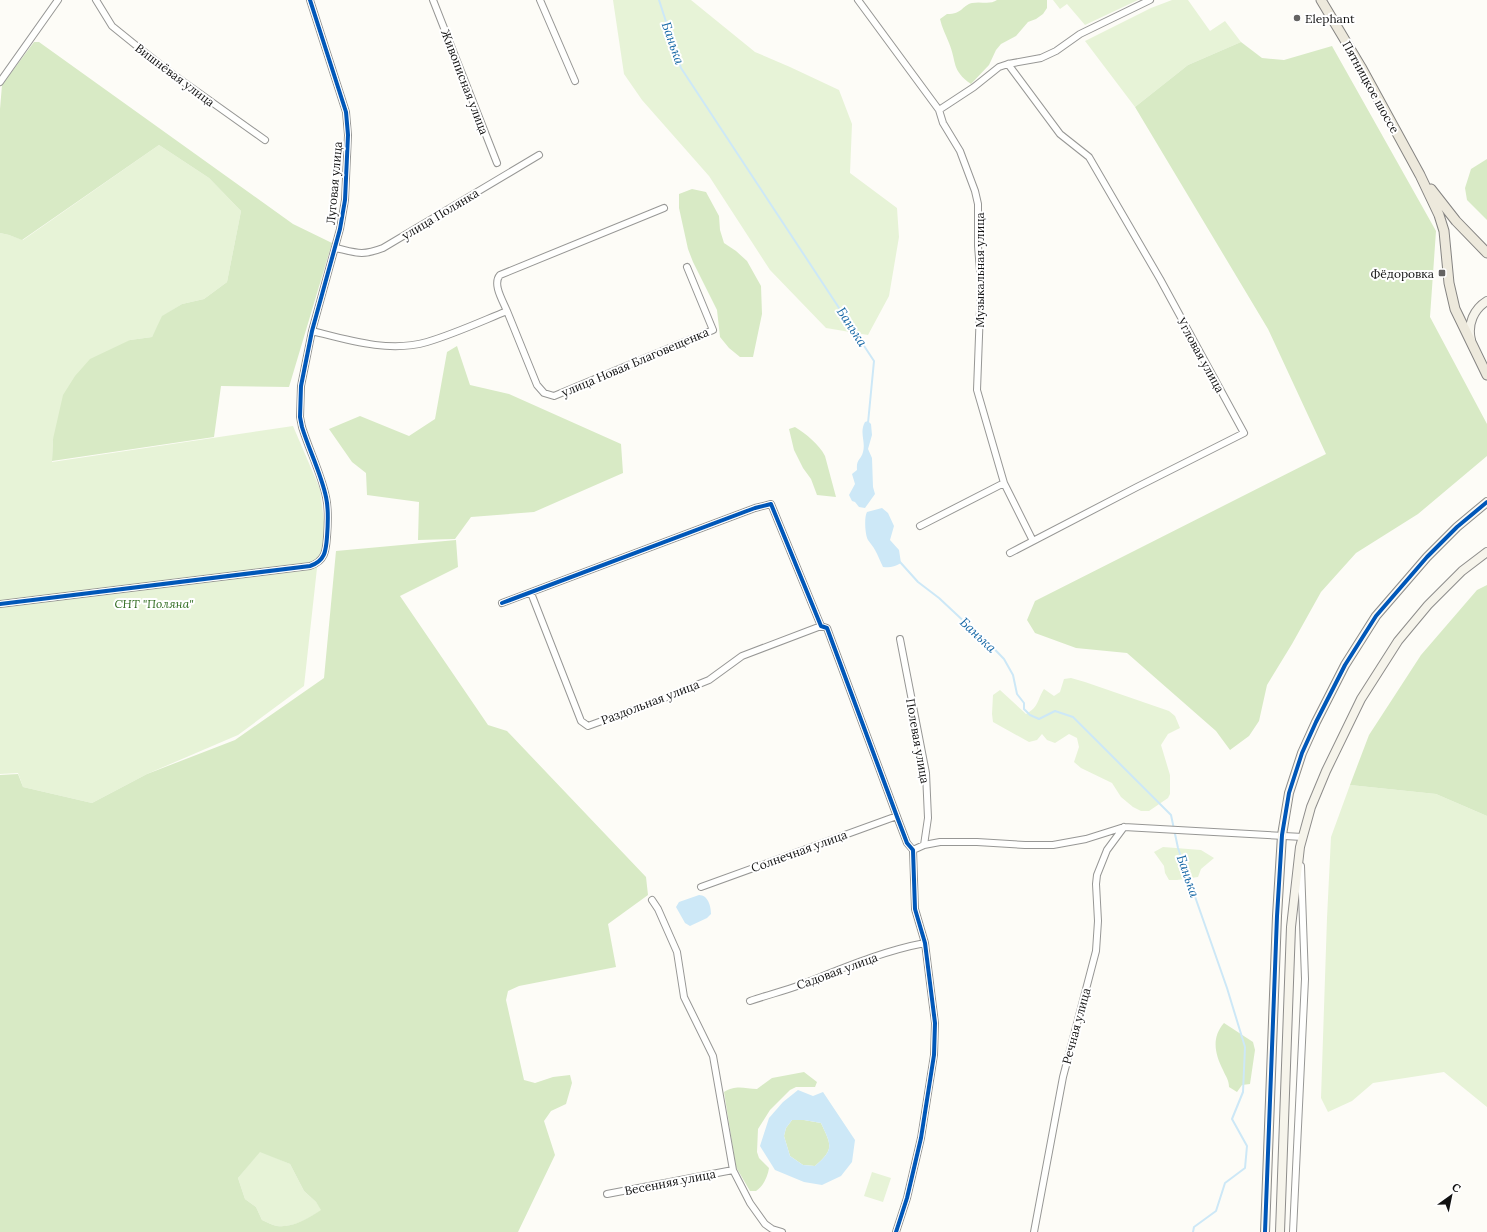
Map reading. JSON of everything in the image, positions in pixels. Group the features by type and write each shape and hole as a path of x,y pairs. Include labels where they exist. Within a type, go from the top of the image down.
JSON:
{"main road":[{"name":"Пятницкое шоссе","path":"1321,0 1361,67 1420,175 1439,215 1444,231 1449,284 1453,304 1472,347 1487,375"},
{"name":"Пятницкое шоссе","path":"1420,175 1456,221 1487,253"}],"street":[{"path":"0,82 58,0"},
{"name":"Вишнёвая улица","path":"96,0 112,26 171,73 265,140"},
{"name":"Луговая улица","path":"0,604 310,566 317,564 323,557 326,546 328,524 326,497 307,444 300,417 300,386 312,330 336,248 345,200 348,135 346,112 310,0"},
{"name":"Живописная улица","path":"433,0 497,163"},
{"path":"540,0 575,81"},
{"name":"Музыкальная улица","path":"858,0 939,110 943,123 960,151 975,191 978,204 978,246 981,283 977,390 1004,483 1033,541"},
{"path":"939,110 974,87 999,67 1041,58 1056,51 1080,34 1150,0"},
{"name":"Угловая улица","path":"1008,64 1060,134 1089,157 1160,280 1244,433 1010,553"},
{"name":"улица Полянка","path":"336,248 360,254 383,248 539,155"},
{"path":"312,330 378,345 401,346 426,342 507,311 496,284 497,278 500,275 664,208"},
{"name":"улица Новая Благовещенка","path":"507,311 537,385 544,393 554,396 713,330 687,267"},
{"path":"1472,347 1470,330 1472,318 1479,308 1487,301"},
{"path":"920,526 1004,483"},
{"path":"1264,1232 1277,916 1282,835 1289,793 1302,753 1316,722 1345,666 1376,616 1427,557 1457,527 1487,502"},
{"path":"502,603 748,511 771,504 821,626 827,628 907,843 913,850 915,909 925,943 935,1023 934,1055 921,1138 907,1198 896,1232"},
{"path":"1280,1232 1291,927 1300,847 1311,807 1326,771 1361,698 1398,641 1428,605 1462,571 1487,552"},
{"name":"Раздольная улица","path":"531,593 581,721 588,726 658,701 709,680 742,656 821,626"},
{"name":"Полевая улица","path":"900,638 926,773 928,818 924,844"},
{"name":"Солнечная улица","path":"701,887 897,816"},
{"path":"913,850 924,844 940,842 1053,845 1086,839 1124,827 1303,837"},
{"name":"Речная улица","path":"1034,1232 1063,1076 1096,951 1098,921 1097,875 1107,850 1124,827"},
{"path":"1293,1232 1304,979 1300,847"},
{"path":"652,900 658,909 677,952 684,997 713,1056 733,1170 750,1203 765,1224 772,1229 782,1232"},
{"name":"Садовая улица","path":"750,1001 856,963 908,946 925,943"},
{"name":"Весенняя улица","path":"607,1194 733,1170"}],"green space":[{"path":"613,0 691,0 755,52 839,90 852,124 850,173 897,208 899,237 889,296 868,335 826,328 770,270 709,176 642,100 624,74"},
{"path":"997,0 1047,0 1047,8 1043,14 1028,22 1016,36 1001,44 996,50 989,65 971,84 957,70 940,19 947,14 956,13 968,4"},
{"path":"1053,0 1138,0 1085,25 1067,4 1060,9"},
{"path":"1172,0 1188,0 1210,31 1225,21 1241,42 1188,65 1135,107 1085,41 1151,8"},
{"path":"34,42 39,42 293,224 332,243 289,387 221,386 214,437 52,461 53,439 63,395 75,376 90,359 130,340 152,337 162,316 182,304 204,299 227,282 241,211 209,178 159,145 22,240 0,233 0,109 2,85"},
{"path":"1241,42 1262,58 1284,60 1332,46 1436,231 1430,317 1487,424 1487,456 1418,514 1356,553 1321,592 1267,685 1259,721 1249,736 1230,750 1216,731 1127,653 1076,648 1035,633 1027,620 1035,601 1326,454 1268,329 1135,107 1188,65"},
{"name":"СНТ \"Поляна\"","path":"159,145 209,178 241,211 227,282 204,299 182,304 163,316 152,337 130,340 53,439 52,462 293,426 320,489 324,522 324,546 318,559 304,686 238,735 147,774 92,803 23,787 18,773 0,774 0,233 23,240"},
{"path":"1487,159 1487,220 1467,200 1465,188 1471,169"},
{"path":"692,189 706,192 719,216 720,230 724,243 747,261 761,286 762,314 753,357 740,357 729,348 720,337 717,310 688,249 679,208 679,194"},
{"path":"457,346 470,385 509,394 621,444 623,473 534,512 471,517 455,539 418,540 419,502 367,495 366,473 352,462 329,429 360,416 409,436 435,419 447,352"},
{"path":"795,427 812,440 825,456 836,497 817,495 811,479 803,468 794,450 789,429"},
{"path":"456,540 458,567 400,596 488,725 507,731 646,877 648,895 608,924 616,967 519,986 508,991 506,1000 524,1080 535,1083 553,1077 570,1075 572,1083 566,1104 551,1111 544,1121 555,1155 518,1232 0,1232 0,775 18,774 23,787 92,803 147,774 235,740 324,678 336,551","holes":["260,1152 290,1164 304,1191 316,1202 321,1210 295,1224 277,1226 262,1220 256,1207 245,1199 238,1178"]},
{"path":"1487,585 1487,816 1436,794 1350,785 1369,735 1421,655 1477,590"},
{"path":"1071,678 1169,711 1175,716 1180,728 1168,734 1161,745 1170,775 1170,794 1168,798 1149,811 1141,811 1133,807 1121,797 1112,783 1081,768 1074,762 1079,747 1077,738 1069,734 1055,743 1047,740 1042,734 1037,740 1029,742 993,722 993,695 1000,690 1026,714 1036,706 1044,689 1054,696 1060,692 1064,679"},
{"path":"1350,785 1436,794 1487,816 1487,1107 1444,1072 1373,1083 1352,1101 1328,1112 1321,1098 1331,837"},
{"path":"1163,847 1201,850 1214,858 1201,869 1198,877 1169,880 1165,873 1164,866 1154,852"},
{"path":"1224,1023 1253,1042 1255,1050 1250,1084 1242,1085 1237,1092 1229,1087 1228,1080 1216,1052 1217,1034"},
{"path":"804,1072 817,1082 815,1087 796,1087 790,1090 770,1110 758,1129 757,1152 759,1158 769,1168 768,1174 761,1187 756,1191 750,1191 736,1167 724,1092 733,1088 757,1089 772,1078"},
{"path":"792,1120 804,1120 821,1123 829,1142 829,1146 826,1155 815,1166 803,1165 790,1156 784,1136 786,1128"},
{"path":"260,1151 290,1164 304,1191 322,1210 301,1222 283,1226 277,1226 262,1220 256,1207 245,1199 238,1178"},
{"path":"872,1172 891,1178 883,1202 864,1196"}],"water":[{"path":"868,421 871,424 872,435 868,449 872,458 873,487 875,494 865,508 859,507 852,501 849,495 855,484 852,474 857,470 858,462 864,448 863,426 865,422"},
{"path":"882,508 888,513 894,526 890,540 899,550 901,563 890,567 883,567 867,538 865,518 867,512"},
{"path":"702,895 707,899 710,904 711,914 707,918 690,926 685,923 676,907 679,902"},
{"path":"798,1090 813,1096 823,1092 855,1140 852,1162 841,1176 822,1185 804,1182 775,1170 760,1146 769,1118 783,1102","holes":["792,1120 804,1120 821,1123 829,1142 826,1155 815,1166 803,1165 790,1156 784,1136 786,1128"]}],"waterway":[{"name":"Банька","path":"659,0 681,68 874,361 868,423"},
{"name":"Банька","path":"900,562 918,582 939,598 970,627 978,632 1004,659 1013,675 1017,694 1024,703 1024,709 1030,715 1039,719 1055,711 1073,717 1171,815 1178,848 1227,988 1245,1047 1243,1092 1232,1119 1247,1146 1245,1168 1225,1183 1216,1211 1194,1227 1193,1232"}],"cycle path":[{"path":"0,604 310,566 319,561 324,555 328,527 327,502 324,488 302,427 300,417 301,386 312,331 340,229 345,200 348,135 346,112 310,0"},
{"path":"1265,1232 1277,916 1282,835 1289,793 1302,753 1316,722 1345,665 1376,616 1427,557 1457,527 1487,502"},
{"path":"502,603 755,508 771,504 821,626 827,628 907,843 913,850 915,909 925,943 935,1023 934,1055 921,1138 907,1198 896,1232"}],"place":[{"name":"Elephant","path":"1297,18"},
{"name":"Фёдоровка","path":"1442,273"}]}
